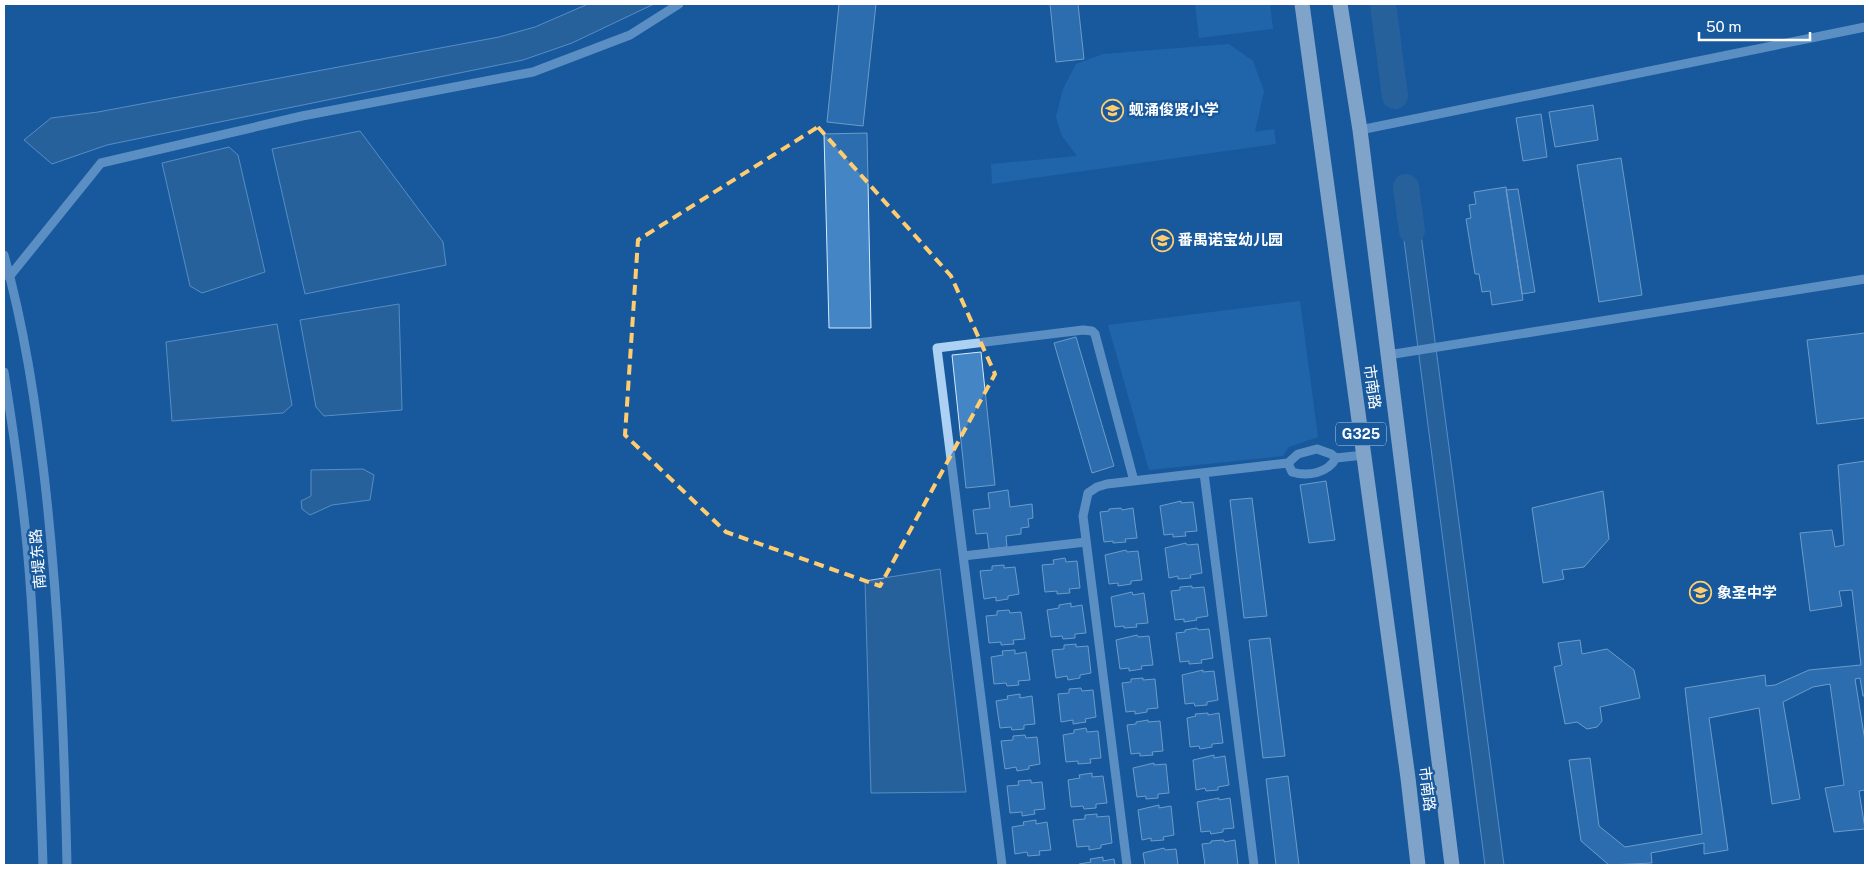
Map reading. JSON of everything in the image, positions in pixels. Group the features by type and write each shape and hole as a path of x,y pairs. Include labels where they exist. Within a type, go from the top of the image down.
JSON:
{"highway":[{"name":"市南路","path":"1302,4 1418,865"},
{"name":"市南路","path":"1340,4 1360,130 1452,865"}],"street":[{"path":"9,277 101,163 302,116 533,72 630,35 678,4"},
{"path":"1360,130 1865,27"},
{"name":"南堤东路","path":"4,255 24,342 38,431 47,506 63,717 67,865"},
{"path":"1388,355 1865,279"},
{"path":"1002,865 937,348 1083,330 1092,331 1095,334 1134,481"},
{"name":"南堤东路","path":"4,372 15,446 30,581 39,728 43,865"},
{"path":"1127,865 1082,516 1088,493 1097,487 1107,484 1288,463 1298,454 1317,449 1336,458 1364,455"},
{"path":"1288,463 1292,472 1311,474 1332,466 1336,458"},
{"path":"1204,473 1254,865"},
{"path":"963,556 1086,542"}],"highlighted area":[{"path":"818,127 951,276 995,374 880,586 726,532 625,435 638,240"}],"shaded area":[{"path":"588,4 654,4 572,43 523,60 107,145 52,164 24,140 51,118 98,112 499,37 535,27"},
{"path":"1195,4 1270,4 1273,29 1199,38"},
{"path":"1374,4 1390,4 1400,80 1394,88 1384,81"},
{"path":"1229,44 1253,61 1264,91 1255,132 1274,129 1276,144 992,184 991,164 1077,156 1062,136 1056,117 1063,89 1076,64 1103,54"},
{"path":"360,131 443,242 446,265 305,294 272,149"},
{"path":"229,147 238,155 265,272 202,293 190,286 162,163"},
{"path":"1408,196 1417,204 1504,865 1485,865 1400,209"},
{"path":"1300,301 1318,437 1289,447 1283,456 1149,470 1108,325"},
{"path":"399,304 402,410 324,416 316,407 300,320"},
{"path":"277,324 292,405 283,413 172,421 166,342"},
{"path":"363,469 374,475 370,500 332,505 310,515 302,509 301,501 311,496 311,470"},
{"path":"940,569 966,792 871,793 865,581"}],"building":[{"path":"839,4 876,4 863,126 827,122"},
{"path":"1050,4 1078,4 1084,59 1056,62"},
{"path":"1593,105 1598,140 1555,147 1549,112"},
{"path":"1541,114 1547,157 1523,161 1516,118"},
{"path":"867,133 871,328 829,328 824,134"},
{"path":"1621,158 1642,295 1599,302 1577,165"},
{"path":"1506,187 1523,300 1492,305 1490,291 1482,292 1479,274 1475,274 1466,219 1471,218 1469,205 1476,204 1474,192"},
{"path":"1518,189 1535,292 1522,294 1506,190"},
{"path":"1865,333 1865,418 1817,424 1807,340"},
{"path":"1076,337 1114,466 1092,473 1054,343"},
{"path":"981,352 995,485 966,488 952,355"},
{"path":"1865,461 1865,696 1863,696 1860,678 1855,679 1865,741 1865,790 1859,791 1865,829 1834,832 1825,788 1844,785 1830,684 1813,687 1783,702 1800,799 1772,804 1759,708 1709,718 1728,850 1704,854 1704,843 1651,853 1652,863 1609,865 1581,841 1569,760 1590,758 1599,826 1625,847 1702,834 1685,688 1765,675 1766,686 1775,685 1809,670 1861,665 1852,590 1839,591 1842,606 1810,611 1800,533 1832,530 1835,547 1844,545 1838,465"},
{"path":"1326,481 1335,540 1309,543 1300,485"},
{"path":"1008,490 1010,507 1032,504 1033,518 1028,519 1029,527 1021,528 1021,534 1006,536 1007,547 989,549 987,533 976,534 973,510 990,508 988,493"},
{"path":"1603,491 1609,539 1584,567 1562,570 1564,579 1543,583 1532,508"},
{"path":"1252,498 1267,616 1244,618 1230,500"},
{"path":"1181,501 1181,503 1193,502 1197,531 1185,532 1186,536 1173,537 1173,534 1164,535 1160,506"},
{"path":"1121,508 1122,510 1133,508 1137,538 1125,539 1126,542 1104,542 1100,512"},
{"path":"1186,543 1187,545 1198,544 1202,573 1190,575 1191,578 1178,579 1178,576 1169,578 1165,548"},
{"path":"1126,550 1127,552 1138,551 1142,580 1131,581 1131,584 1118,586 1118,583 1109,584 1105,555"},
{"path":"1065,558 1066,562 1077,561 1080,588 1069,589 1070,593 1057,594 1057,591 1045,592 1042,565 1054,564 1053,560"},
{"path":"1004,565 1004,568 1015,567 1019,594 1008,596 1008,599 996,601 996,597 984,599 980,571 992,570 992,566"},
{"path":"1192,586 1192,588 1204,587 1208,616 1184,622 1184,619 1175,620 1171,591 1180,590 1180,587"},
{"path":"1132,592 1133,595 1144,593 1148,623 1136,624 1137,627 1115,627 1111,597"},
{"path":"1071,603 1071,607 1082,605 1086,633 1075,634 1075,638 1051,637 1047,610"},
{"path":"1009,610 1010,613 1021,612 1025,639 1013,640 1014,644 1001,645 1001,642 989,643 986,616 997,615 997,611"},
{"path":"1197,628 1198,630 1209,629 1213,658 1201,660 1202,663 1189,664 1189,661 1180,662 1176,633"},
{"path":"1137,635 1138,637 1149,636 1153,665 1141,666 1142,669 1129,671 1129,668 1120,669 1116,640"},
{"path":"1270,638 1285,756 1263,758 1249,640"},
{"path":"1580,640 1582,654 1607,649 1634,670 1640,698 1600,707 1602,721 1597,727 1587,729 1577,722 1565,724 1554,667 1562,665 1558,643"},
{"path":"1076,644 1076,647 1088,646 1091,673 1080,675 1080,678 1068,680 1067,676 1056,678 1052,650 1064,649 1064,645"},
{"path":"1015,650 1015,654 1026,652 1030,680 1018,681 1019,685 994,684 991,657 1003,655 1002,651"},
{"path":"1203,670 1203,672 1214,671 1218,700 1207,702 1207,705 1195,706 1194,703 1185,704 1182,675"},
{"path":"1143,678 1143,680 1155,679 1158,708 1147,709 1147,712 1135,714 1135,711 1126,712 1122,683 1131,682 1131,679"},
{"path":"1081,688 1082,691 1093,690 1096,717 1085,719 1086,722 1073,724 1073,720 1061,722 1058,694 1069,693 1069,689"},
{"path":"1020,694 1020,698 1032,696 1035,724 1024,725 1024,729 1000,728 996,701 1008,699 1007,696"},
{"path":"1208,713 1208,715 1219,713 1223,743 1212,744 1212,747 1200,749 1199,746 1190,747 1187,718 1196,716 1195,714"},
{"path":"1148,720 1148,722 1160,721 1163,751 1152,752 1153,755 1140,756 1140,753 1131,754 1127,725"},
{"path":"1086,728 1087,732 1098,731 1101,758 1090,759 1091,763 1078,764 1078,761 1066,762 1063,735 1074,733 1074,730"},
{"path":"1025,735 1026,738 1037,737 1040,764 1029,766 1029,769 1017,771 1016,767 1005,769 1001,741 1013,740 1013,736"},
{"path":"1214,755 1214,758 1225,756 1229,785 1218,787 1218,790 1206,791 1205,788 1196,790 1193,760"},
{"path":"1154,763 1154,765 1166,764 1169,793 1158,794 1158,798 1146,799 1146,796 1137,797 1133,768"},
{"path":"1092,773 1092,777 1103,776 1107,803 1096,804 1096,808 1071,807 1068,780 1080,778 1079,775"},
{"path":"1288,776 1299,865 1276,865 1266,779"},
{"path":"1031,780 1031,783 1042,782 1045,809 1034,810 1035,814 1022,816 1022,812 1010,813 1007,786 1019,785 1018,781"},
{"path":"1219,798 1219,800 1230,798 1234,828 1223,829 1223,832 1211,834 1210,831 1201,832 1197,802"},
{"path":"1159,805 1159,808 1171,806 1174,835 1163,837 1164,840 1151,841 1151,838 1142,840 1138,810"},
{"path":"1097,814 1097,817 1109,816 1112,843 1101,845 1101,848 1089,850 1089,846 1077,847 1073,820 1085,819 1085,815"},
{"path":"1036,820 1036,824 1047,822 1051,850 1039,851 1040,855 1028,856 1027,852 1015,854 1012,827 1024,825 1023,822"},
{"path":"1224,840 1224,842 1235,840 1238,865 1205,865 1202,844"},
{"path":"1164,848 1165,850 1176,849 1178,865 1145,865 1143,853"},
{"path":"1103,857 1103,861 1114,859 1115,865 1079,865 1091,862 1090,859"}],"waterway":[{"path":"1383,4 1395,96"},
{"path":"1406,187 1412,231"}],"place":[{"name":"蚬涌俊贤小学","path":"1113,110"},
{"name":"番禺诺宝幼儿园","path":"1162,240"},
{"name":"象圣中学","path":"1701,593"}]}
